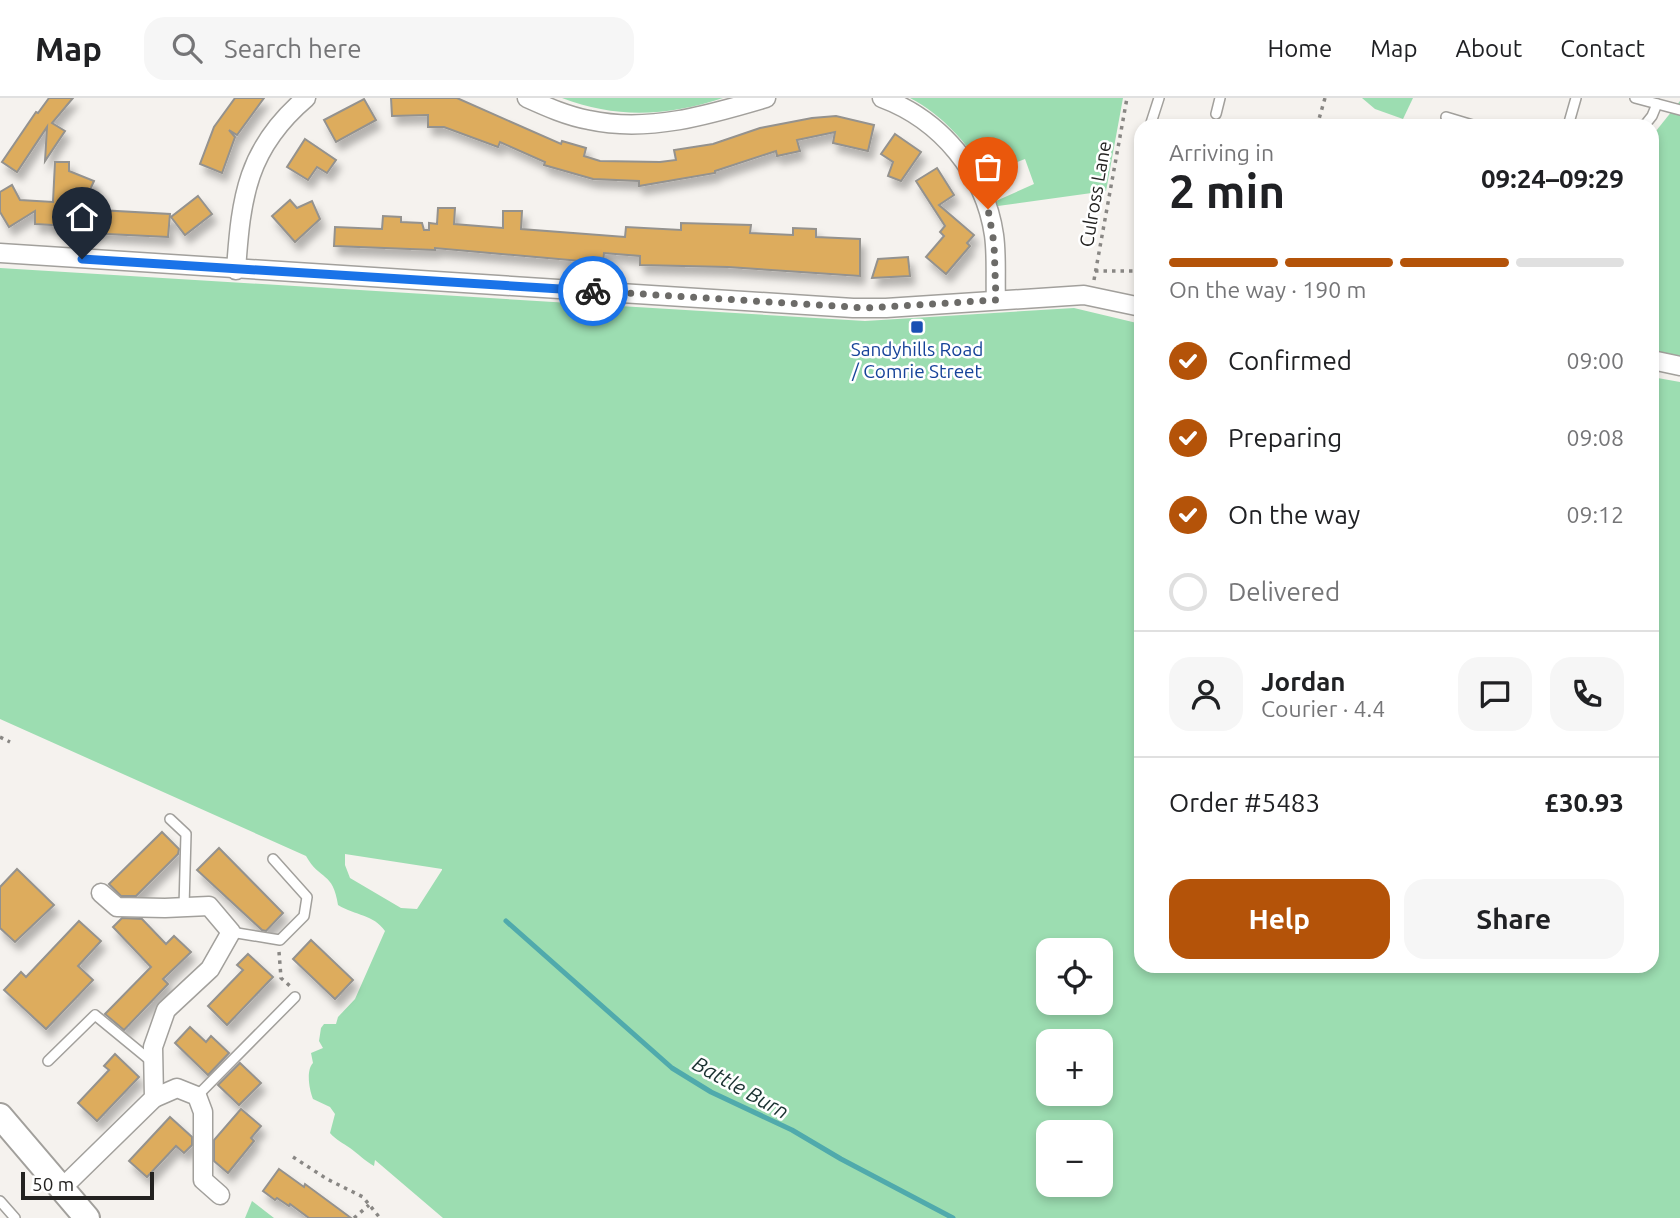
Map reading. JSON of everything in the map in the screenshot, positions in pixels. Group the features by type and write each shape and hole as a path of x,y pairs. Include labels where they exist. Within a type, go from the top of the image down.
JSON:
{"street":[{"path":"236,270 241,209 256,161 284,118 306,98"},
{"path":"527,98 575,117 634,125 706,116 766,98"},
{"path":"882,98 909,111 933,128 971,171 984,197 993,232 996,300"},
{"path":"0,253 860,308 1091,295 1134,305"},
{"path":"1659,362 1680,366"},
{"path":"101,893 117,907 209,906 230,932 211,969 166,1010 153,1047 154,1098"},
{"path":"62,1188 154,1098 177,1088 197,1096 202,1112 203,1180 220,1195"},
{"path":"0,1115 88,1218"}],"lane":[{"path":"1152,119 1159,98"},
{"path":"1216,114 1220,98"},
{"path":"1570,119 1576,98"},
{"path":"1634,98 1680,110"},
{"path":"1650,119 1657,104"},
{"path":"1446,117 1453,119"},
{"path":"170,819 186,834 184,907"},
{"path":"230,932 280,940 304,916 307,897 273,859"},
{"path":"197,1096 295,997"},
{"path":"48,1062 95,1015 154,1063"},
{"path":"0,1201 15,1218"}],"path":[{"name":"Culross Lane","path":"1091,295 1127,98"},
{"path":"1319,119 1325,98"},
{"path":"1095,271 1134,271"},
{"path":"0,737 10,742"},
{"path":"280,940 281,978 298,993 295,997"},
{"path":"293,1157 363,1197 380,1218"},
{"path":"354,1218 369,1205"}],"green space":[{"path":"562,98 723,98 683,109 642,113 602,109"},
{"path":"910,98 1123,98 1106,191 998,206 996,201 1034,184 1025,159 985,174 953,130"},
{"path":"1362,98 1413,98 1403,119 1375,109"},
{"path":"1680,101 1680,357 1659,352 1659,127"},
{"path":"0,268 865,321 1074,308 1134,322 1134,973 1659,973 1659,378 1680,382 1680,1218 443,1218 375,1160 374,1166 332,1135 330,1133 335,1114 330,1107 313,1099 309,1075 313,1063 311,1053 323,1048 319,1041 321,1028 324,1024 336,1024 338,1017 355,999 385,931 370,918 338,905 333,887 306,856 0,719","holes":["345,854 442,869 417,909 401,908 350,878 345,865"]},
{"path":"252,1201 274,1218 245,1218"}],"building":[{"path":"49,98 73,98 52,123 65,131 45,161 47,127 17,172 2,162 36,112 38,113"},
{"path":"235,98 264,98 237,135 229,130 235,137 222,173 200,164 214,127"},
{"path":"391,98 457,98 561,144 562,141 586,148 584,156 600,161 676,160 674,150 713,144 760,128 812,118 836,116 874,125 868,151 833,143 835,132 797,140 800,151 777,156 776,151 715,173 639,186 639,181 593,179 544,165 545,162 500,142 498,147 444,127 428,127 428,115 392,116"},
{"path":"364,99 376,120 336,142 324,120"},
{"path":"895,134 921,152 901,181 888,176 893,162 881,154"},
{"path":"305,139 336,160 327,173 317,167 308,180 287,167"},
{"path":"55,162 69,162 69,171 94,181 81,209 170,214 168,237 87,233 87,227 35,224 35,211 9,227 0,212 0,192 12,185 20,200 53,202"},
{"path":"937,168 954,195 939,205 974,235 967,243 970,246 946,274 926,257 944,236 940,232 945,226 916,181"},
{"path":"198,196 212,214 185,235 171,217"},
{"path":"290,200 297,208 312,201 320,219 295,242 272,216"},
{"path":"438,208 455,208 454,224 503,228 503,211 522,211 521,229 625,237 626,227 681,230 681,223 751,225 750,233 793,235 793,228 816,229 816,237 860,239 860,276 728,267 640,265 640,256 604,253 603,263 435,248 334,246 335,227 382,229 383,216 401,217 401,222 422,223 424,230 429,230 429,223 437,224"},
{"path":"908,257 910,276 872,278 878,259"},
{"path":"162,832 179,849 178,854 136,896 121,896 109,884"},
{"path":"219,848 283,913 266,931 197,870"},
{"path":"17,869 54,905 15,942 0,928 0,887"},
{"path":"122,918 142,919 166,944 174,936 191,952 163,979 168,984 124,1030 105,1014 151,967 113,927"},
{"path":"79,921 101,941 78,966 93,980 46,1029 4,990 21,972 26,977"},
{"path":"311,940 353,980 335,999 293,959"},
{"path":"248,954 273,977 227,1025 208,1006 243,970 237,965"},
{"path":"190,1027 206,1042 211,1036 229,1053 208,1075 175,1043"},
{"path":"115,1054 139,1077 97,1121 78,1103 109,1070 104,1066"},
{"path":"240,1063 261,1083 239,1105 218,1085"},
{"path":"241,1109 261,1126 251,1138 254,1141 228,1173 214,1161 214,1140"},
{"path":"170,1117 192,1137 192,1145 184,1153 176,1146 147,1177 129,1161"},
{"path":"279,1169 304,1187 305,1184 351,1218 309,1218 290,1204 289,1206 277,1198 275,1200 263,1191"}],"waterway":[{"name":"Battle Burn","path":"506,921 672,1068 711,1092 792,1130 953,1218"}],"way so far":[{"path":"593,291 867,308 996,300 995,254 988,209"}],"place":[{"name":"Sandyhills Road / Comrie Street","path":"917,327"}],"route":[{"path":"82,259 593,291"}]}
